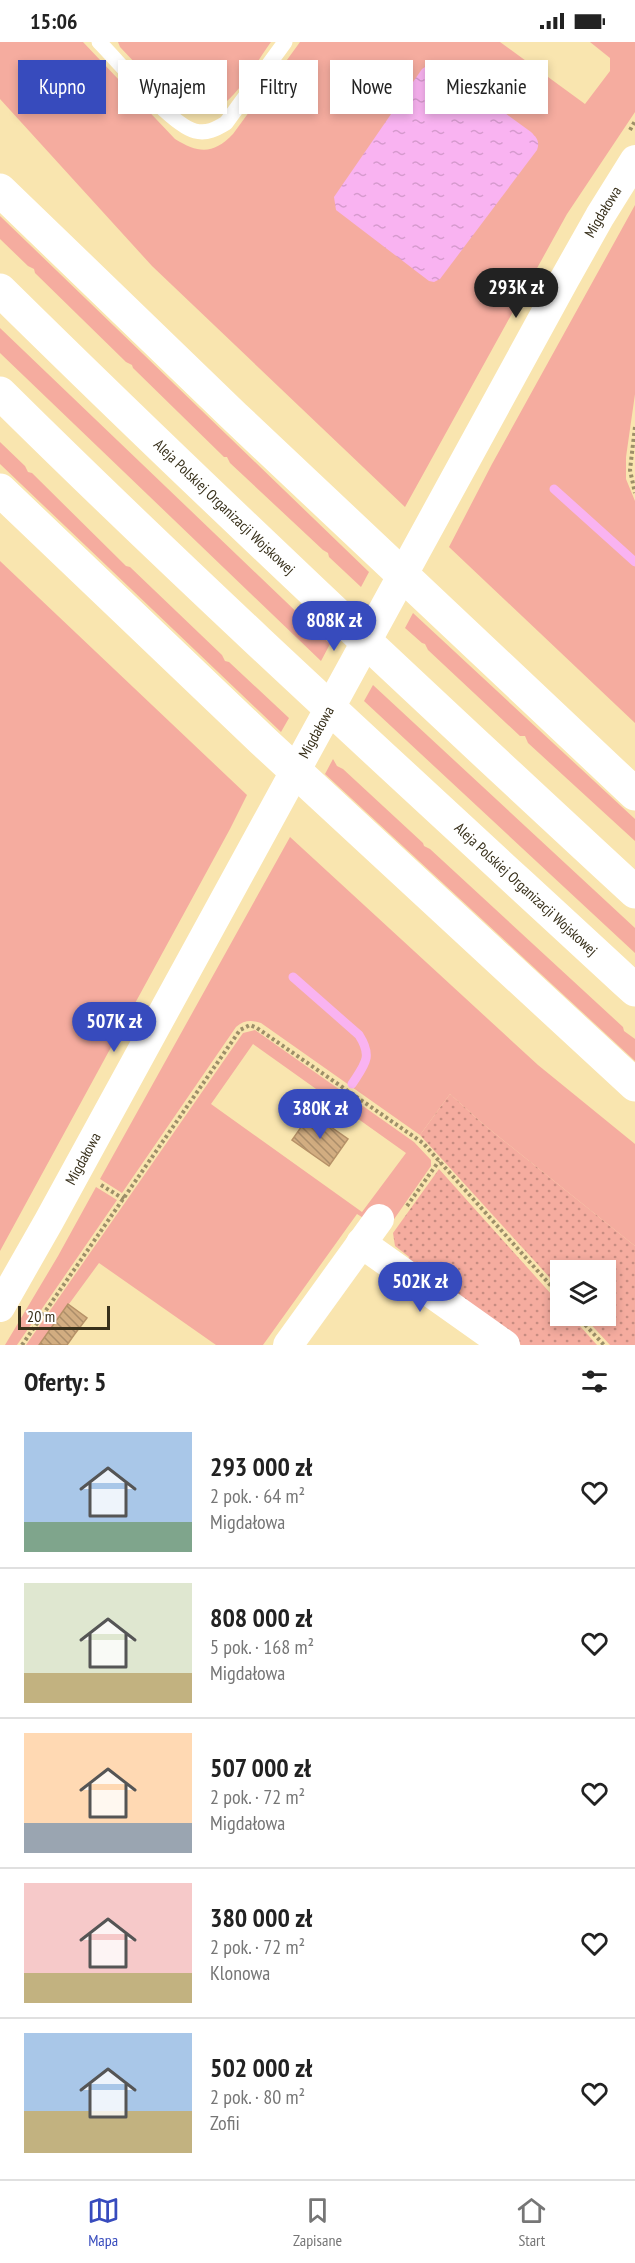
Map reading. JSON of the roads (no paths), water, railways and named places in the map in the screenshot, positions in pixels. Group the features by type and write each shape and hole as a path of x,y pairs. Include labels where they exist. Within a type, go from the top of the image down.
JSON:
{"highway":[{"path":"0,190 234,416 635,794"},
{"name":"Aleja Polskiej Organizacji Wojskowej","path":"0,290 108,397 417,690 635,892"},
{"name":"Aleja Polskiej Organizacji Wojskowej","path":"0,393 368,743 635,990"},
{"path":"0,490 263,741 635,1085"}],"street":[{"name":"Migdałowa","path":"0,1307 595,225 635,160"},
{"path":"288,1345 379,1219"},
{"path":"361,1243 505,1345"}],"lane":[{"path":"99,42 176,121 204,133 216,130 226,123 285,42"}],"water":[{"path":"425,67 425,114 506,114 531,132 538,142 537,150 440,279 434,282 429,281 336,210 334,197 391,114 413,114 413,82"}],"waterway":[{"path":"554,489 635,562"},
{"path":"293,977 359,1035 366,1049 366,1060 352,1084"}]}
